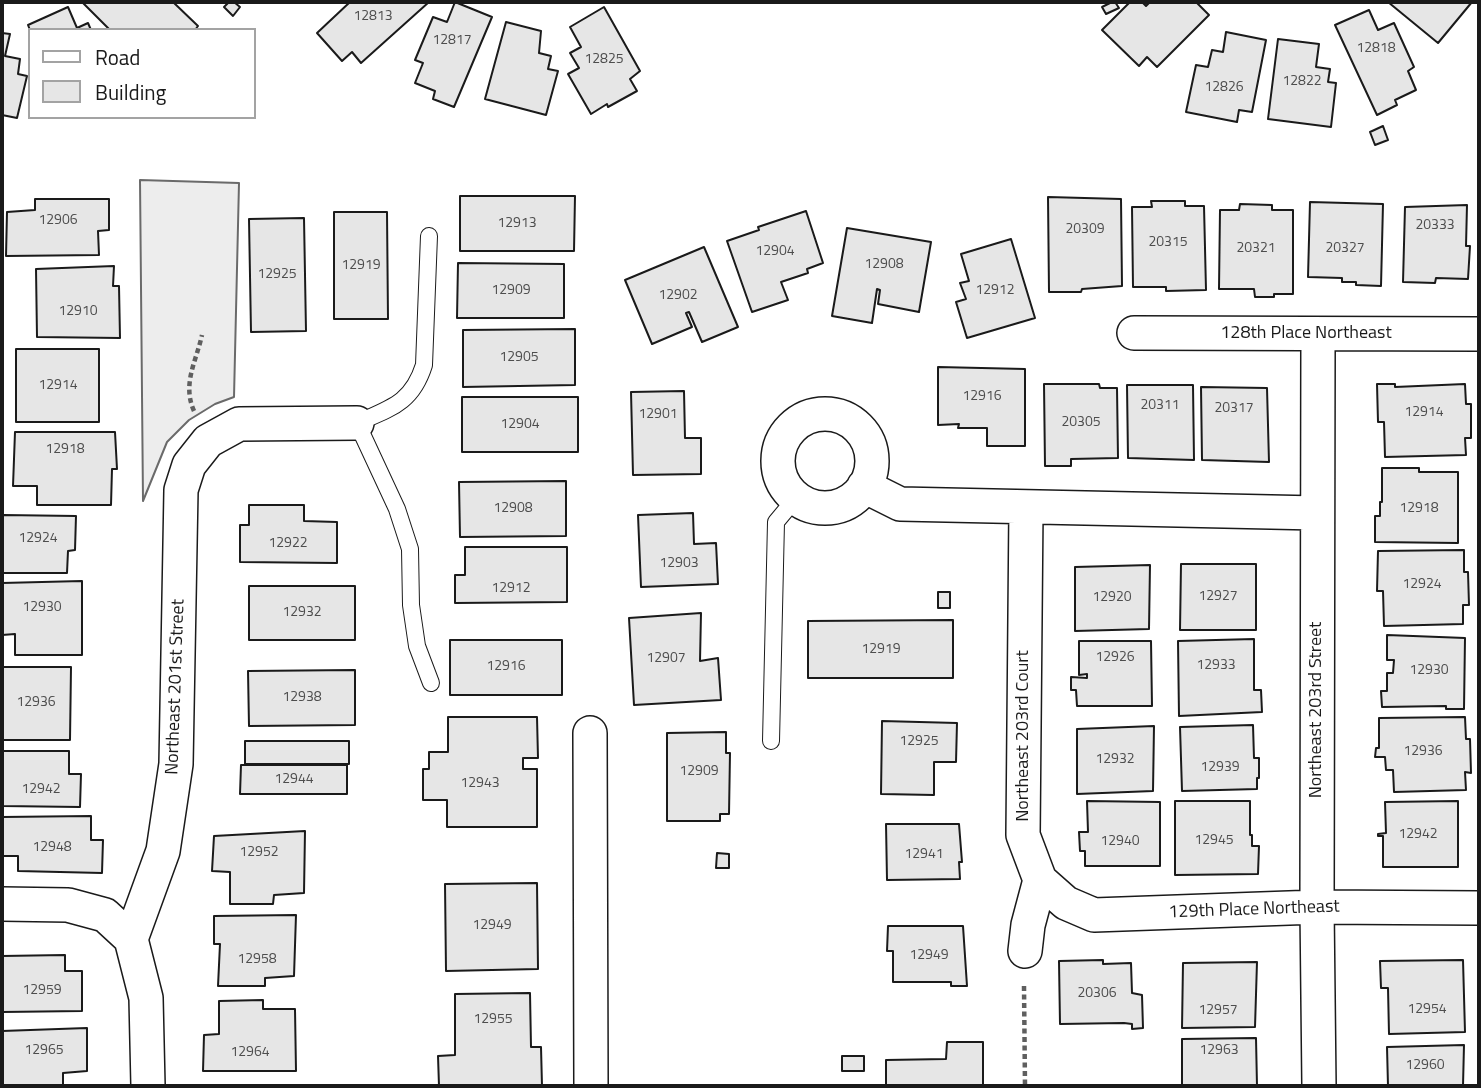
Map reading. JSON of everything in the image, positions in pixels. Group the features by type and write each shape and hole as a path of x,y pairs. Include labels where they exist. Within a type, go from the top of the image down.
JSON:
{"street":[{"name":"128th Place Northeast","path":"1134,334 1479,334"},
{"name":"Northeast 203rd Street","path":"1318,334 1319,1086"},
{"path":"833,414 860,429 868,442 872,457 871,473 854,498 825,508 810,506 796,498 786,487 780,473 778,457 782,442 791,429 803,420 817,415 833,414"},
{"name":"Northeast 201st Street","path":"131,939 163,851 176,764 181,490 188,465 208,441 239,424 357,423"},
{"path":"864,486 900,504 1317,513"},
{"name":"Northeast 203rd Court","path":"1026,508 1023,835 1040,880"},
{"path":"590,733 591,1086"},
{"path":"1026,951 1028,925 1040,880"},
{"name":"129th Place Northeast","path":"1040,880 1066,903 1094,915 1317,907 1479,908"},
{"path":"2,904 68,905 104,915 131,939 146,998 148,1086"}],"lane":[{"path":"429,236 424,365 420,379 411,394 396,406 357,423 397,509 410,549 417,646 431,682"},
{"path":"771,741 776,522 796,498"}],"path":[{"path":"202,335 187,388 188,399 208,441"},
{"path":"1025,1086 1026,951"}],"shaded area":[{"path":"140,180 239,183 234,397 215,404 189,420 167,442 143,501"}],"building":[{"path":"82,2 173,2 198,26 196,28 108,28"},
{"path":"229,2 240,7 233,16 224,7"},
{"path":"350,2 429,2 361,63 352,52 342,61 317,33"},
{"path":"455,2 492,17 454,107 433,99 435,91 415,83 423,63 415,60 433,17 447,22"},
{"path":"1112,2 1119,8 1106,14 1102,7"},
{"path":"1130,2 1142,2 1146,6 1150,2 1196,2 1209,15 1157,67 1147,57 1139,66 1102,30"},
{"path":"1388,2 1472,2 1438,43"},
{"path":"68,7 77,28 29,28 28,25"},
{"path":"604,7 640,71 630,79 637,91 591,114 568,74 579,68 570,53 581,47 570,27"},
{"path":"1369,10 1378,30 1394,23 1414,67 1408,71 1416,90 1395,100 1397,105 1377,115 1335,25"},
{"path":"506,22 541,31 539,53 551,56 548,69 558,71 546,115 485,99"},
{"path":"88,23 90,28 77,28"},
{"path":"1226,32 1266,40 1252,112 1239,110 1237,122 1186,112 1196,65 1208,67 1212,50 1223,52"},
{"path":"2,33 10,34 5,56 20,59 18,74 27,76 17,118 2,115"},
{"path":"1278,39 1319,44 1316,67 1330,69 1328,82 1336,83 1331,127 1268,119"},
{"path":"1383,126 1388,140 1375,145 1370,132"},
{"path":"460,196 575,196 574,251 460,251"},
{"path":"1048,197 1121,199 1122,286 1082,289 1081,292 1049,292"},
{"path":"35,199 109,199 109,230 98,231 99,255 6,256 7,212 35,210"},
{"path":"1151,201 1185,201 1185,206 1204,206 1206,290 1166,291 1166,287 1133,287 1132,207 1152,207"},
{"path":"1310,202 1383,204 1381,286 1356,285 1356,282 1342,282 1342,278 1308,277"},
{"path":"1240,204 1272,205 1272,210 1293,210 1293,294 1255,297 1254,289 1219,289 1220,210 1239,210"},
{"path":"1467,205 1466,246 1470,246 1468,279 1436,278 1435,283 1403,282 1405,207"},
{"path":"806,211 823,263 807,269 808,273 781,282 788,300 752,312 727,241"},
{"path":"334,212 387,212 388,319 334,319"},
{"path":"304,218 306,331 251,332 249,219"},
{"path":"847,228 931,242 919,312 878,304 880,290 877,289 872,323 832,316"},
{"path":"1011,239 1035,318 967,338 956,302 966,299 960,283 969,281 961,254"},
{"path":"704,247 738,327 702,342 689,312 686,313 692,327 652,344 625,280"},
{"path":"458,263 564,264 564,318 457,318"},
{"path":"114,266 113,286 119,286 120,338 37,337 36,269"},
{"path":"575,329 575,385 463,387 463,330"},
{"path":"16,349 99,349 99,422 16,422"},
{"path":"938,367 1025,369 1025,446 987,446 987,428 958,428 959,424 938,425"},
{"path":"1044,384 1099,384 1100,388 1117,388 1118,458 1071,459 1071,466 1045,466"},
{"path":"1377,384 1395,384 1395,387 1465,384 1466,404 1471,404 1471,438 1465,438 1466,455 1385,457 1384,422 1378,422"},
{"path":"1127,385 1193,385 1194,460 1128,458"},
{"path":"1201,387 1267,388 1269,462 1202,460"},
{"path":"684,391 685,438 701,438 701,474 633,475 631,392"},
{"path":"462,397 578,397 578,452 462,452"},
{"path":"15,432 115,432 117,469 112,469 111,505 37,505 37,486 13,486"},
{"path":"1382,468 1458,472 1458,543 1375,542 1375,516 1380,516 1382,502"},
{"path":"566,481 566,536 460,537 459,482"},
{"path":"249,505 304,505 304,521 337,522 337,563 240,562 240,525 249,525"},
{"path":"693,513 694,544 716,543 718,584 641,587 638,515"},
{"path":"3,515 76,516 75,550 68,551 67,573 2,573"},
{"path":"465,547 567,547 567,602 455,603 455,575 465,575"},
{"path":"1464,550 1469,605 1463,605 1463,624 1384,626 1383,591 1377,591 1378,551"},
{"path":"1181,564 1256,564 1256,630 1180,630"},
{"path":"1150,565 1149,629 1075,631 1075,567"},
{"path":"82,581 82,655 15,655 15,634 2,635 2,583"},
{"path":"249,586 355,586 355,640 249,640"},
{"path":"938,592 950,592 950,608 938,608"},
{"path":"701,613 700,661 718,658 721,700 634,705 629,618"},
{"path":"953,620 953,678 808,678 808,621"},
{"path":"1387,635 1465,638 1464,709 1446,709 1446,706 1382,707 1381,691 1387,691 1387,673 1393,673 1394,660 1387,660"},
{"path":"1254,639 1254,690 1261,690 1262,712 1179,716 1178,641"},
{"path":"450,640 562,640 562,695 450,695"},
{"path":"1079,641 1151,641 1152,706 1077,706 1076,690 1071,690 1071,677 1087,678 1087,674 1079,675"},
{"path":"2,667 71,667 70,740 2,740"},
{"path":"355,670 355,725 249,726 248,671"},
{"path":"448,717 537,717 538,758 523,758 523,769 537,769 537,827 447,827 447,800 423,800 423,769 429,769 429,752 448,752"},
{"path":"1465,717 1466,739 1470,739 1471,773 1465,772 1466,790 1394,792 1393,770 1386,770 1385,757 1375,757 1376,748 1379,748 1379,718"},
{"path":"882,721 957,723 956,762 934,762 934,795 881,794"},
{"path":"1253,725 1254,758 1259,758 1257,789 1182,791 1180,727"},
{"path":"1154,726 1153,791 1077,794 1077,729"},
{"path":"726,732 726,753 730,753 729,814 720,814 720,821 667,821 667,733"},
{"path":"245,741 349,741 349,764 245,764"},
{"path":"2,751 69,751 69,774 81,774 80,807 2,806"},
{"path":"241,765 347,765 347,794 240,794"},
{"path":"1087,801 1160,802 1160,866 1085,866 1085,851 1080,851 1079,832 1088,832"},
{"path":"1175,801 1250,801 1252,846 1259,846 1258,874 1175,875"},
{"path":"1458,801 1458,867 1383,867 1383,836 1378,834 1386,833 1385,802"},
{"path":"91,816 91,840 103,840 102,873 18,871 18,856 2,856 2,817"},
{"path":"886,824 959,824 962,862 959,862 960,879 887,880"},
{"path":"305,831 304,893 274,895 273,904 230,904 230,872 212,871 214,836"},
{"path":"717,853 729,854 729,868 716,868"},
{"path":"537,883 538,969 446,971 445,884"},
{"path":"296,915 294,976 265,978 265,986 218,986 220,944 214,944 214,916"},
{"path":"888,926 963,926 967,986 951,986 951,982 893,982 893,951 887,951"},
{"path":"65,955 65,971 82,971 82,1011 2,1012 2,956"},
{"path":"1103,960 1103,964 1131,963 1132,993 1142,995 1143,1028 1132,1029 1132,1024 1124,1023 1060,1024 1059,961"},
{"path":"1463,960 1465,1032 1389,1034 1388,988 1381,988 1380,961"},
{"path":"1257,962 1255,1027 1182,1028 1183,963"},
{"path":"530,993 531,1047 541,1047 542,1086 439,1086 438,1056 455,1055 455,994"},
{"path":"263,1000 263,1009 295,1009 296,1071 203,1071 204,1035 219,1034 219,1001"},
{"path":"87,1028 87,1071 63,1073 63,1085 2,1086 2,1031"},
{"path":"1256,1038 1257,1086 1182,1086 1182,1039"},
{"path":"947,1042 983,1042 983,1086 886,1086 886,1060 946,1059"},
{"path":"1464,1045 1463,1086 1388,1086 1387,1047"},
{"path":"842,1056 864,1056 864,1071 842,1071"}]}
